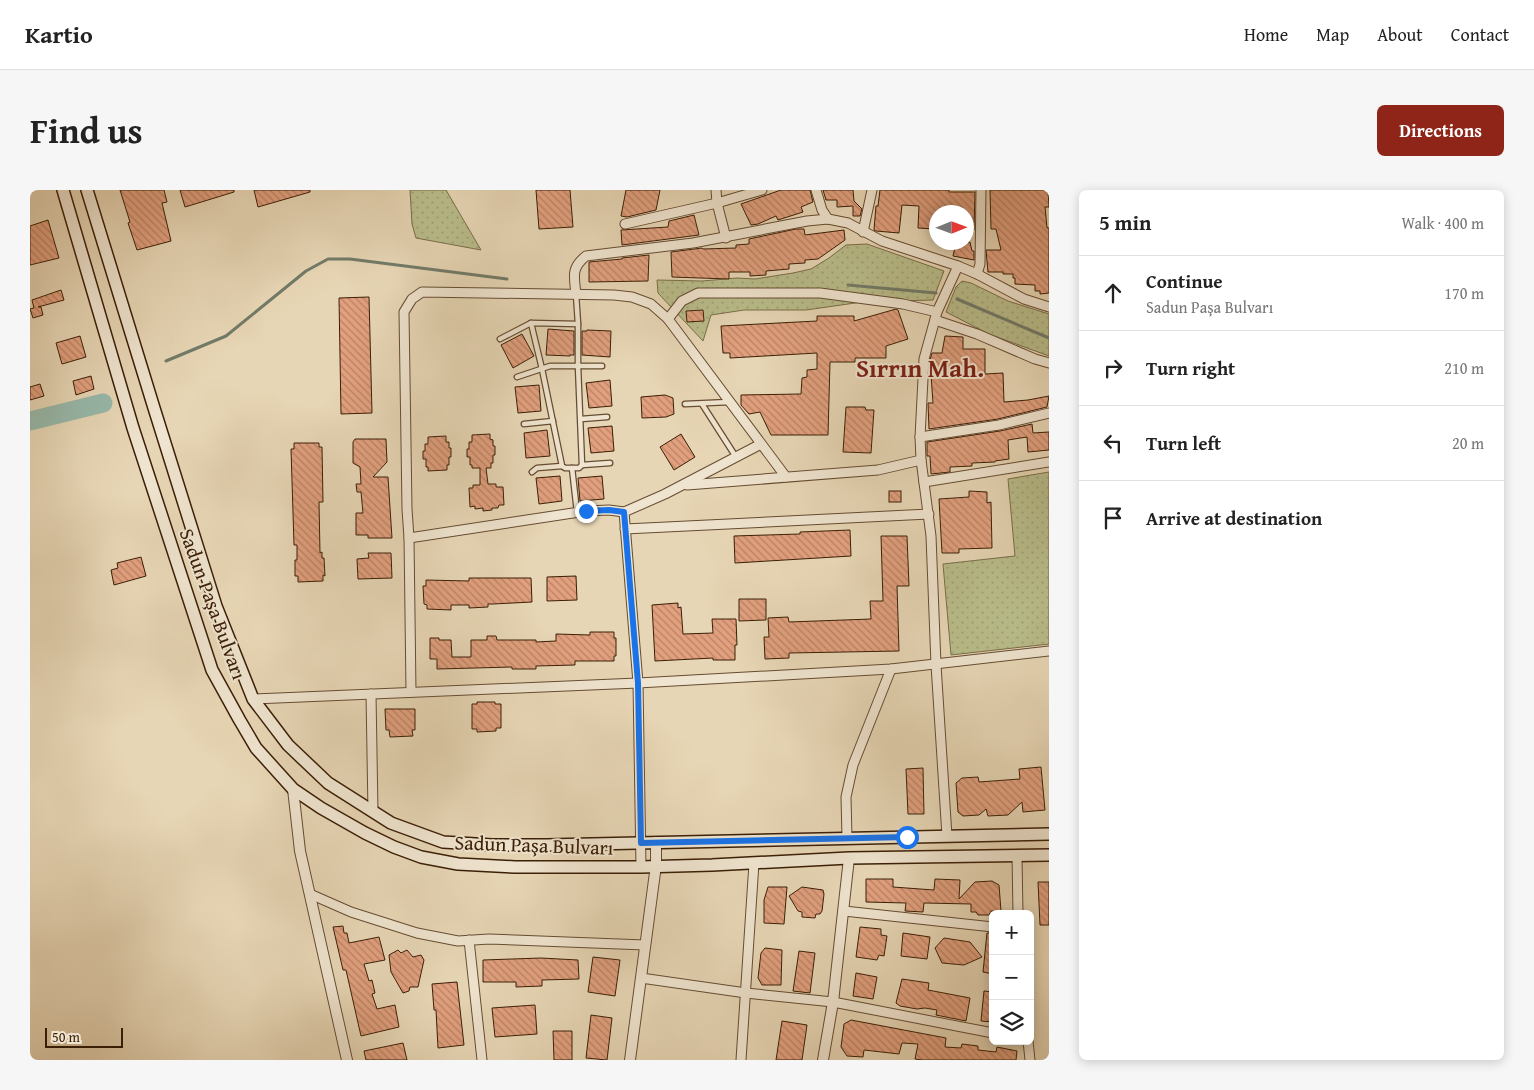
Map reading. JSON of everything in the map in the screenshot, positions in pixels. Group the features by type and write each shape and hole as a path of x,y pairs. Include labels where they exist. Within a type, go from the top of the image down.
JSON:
{"main road":[{"name":"Sadun Paşa Bulvarı","path":"63,190 133,428 212,670 256,748 293,789 321,808 394,847 421,856 458,864 515,867 641,866 712,865 849,858 1049,856"},
{"name":"Sadun Paşa Bulvarı","path":"87,190 216,606 253,699 288,745 328,783 390,823 443,842 492,845 1049,834"}],"street":[{"path":"716,190 717,203 726,238"},
{"path":"625,224 717,203 762,190"},
{"path":"816,190 822,210 828,220"},
{"path":"863,232 872,190"},
{"path":"977,274 980,264 981,190"},
{"path":"576,294 574,271 578,263 586,256 693,243 807,221 828,220 848,223 882,241 958,266 1024,299 1049,306"},
{"path":"947,836 936,664 932,556 920,437 924,359 936,316 958,266"},
{"path":"411,692 404,312 412,299 422,292 614,295 632,297 652,304 668,319 786,477"},
{"path":"668,319 682,301 698,293 820,293 903,304 936,316 1035,359 1049,363"},
{"path":"920,437 999,425 1049,414"},
{"path":"409,538 577,512 609,510 624,512 762,444"},
{"path":"682,485 878,470 921,460"},
{"path":"924,482 1049,462"},
{"path":"624,512 638,683 641,866"},
{"path":"625,529 929,514"},
{"path":"253,699 638,683 891,669 1049,651"},
{"path":"847,838 846,797 853,765 891,669"},
{"path":"371,694 373,812"},
{"path":"293,789 300,850 348,1060"},
{"path":"630,1060 656,865 656,842"},
{"path":"1017,856 1018,910"},
{"path":"823,1060 833,1002 849,858"},
{"path":"741,1060 754,862"},
{"path":"310,894 351,912 417,934 458,941 489,939 645,945"},
{"path":"844,911 989,927"},
{"path":"469,940 482,1060"},
{"path":"641,978 746,993 833,1002 989,1032"},
{"path":"1028,1045 1030,1060"}],"lane":[{"path":"576,294 582,465"},
{"path":"500,339 531,323 578,324"},
{"path":"531,323 562,466"},
{"path":"517,377 550,366 602,366"},
{"path":"685,404 730,402"},
{"path":"702,404 736,457"},
{"path":"580,419 607,417"},
{"path":"524,424 553,421"},
{"path":"532,472 537,468 562,466 565,468 579,468 582,465 610,463"},
{"path":"572,468 577,512"}],"green space":[{"path":"410,190 446,190 481,250 416,238 412,224"},
{"path":"867,244 944,271 933,300 862,302 806,310 744,310 711,315 703,341 658,293 657,280 755,279 793,273 811,269 846,245"},
{"path":"962,281 971,283 1008,301 1049,314 1049,356 989,334 946,312 956,287"},
{"path":"1049,472 1049,644 951,655 943,564 1015,556 1008,479"}],"building":[{"path":"120,190 164,190 167,202 162,203 171,241 137,250"},
{"path":"180,190 234,190 234,192 185,207"},
{"path":"254,190 310,190 310,192 258,207"},
{"path":"536,190 570,190 573,227 539,229"},
{"path":"626,190 660,190 656,210 627,217 621,216"},
{"path":"781,190 810,190 813,202 801,207 803,212 778,220 776,216 751,225 741,204"},
{"path":"823,190 853,190 854,201 862,209 860,216 853,216 853,206 837,207 837,200 826,200"},
{"path":"880,190 975,192 974,230 974,205 929,205 929,229 918,228 919,206 902,205 899,233 876,231 874,230 876,206 878,206"},
{"path":"990,190 1048,190 1049,207 1045,207 1047,228 1049,228 1049,293 1040,294 1040,291 1035,291 1035,285 1015,284 1013,274 988,272 986,250 1001,250 996,229 991,229"},
{"path":"694,215 699,235 622,245 621,230 668,227 669,221"},
{"path":"48,220 59,258 30,265 30,226"},
{"path":"804,229 805,235 844,230 845,240 818,259 805,260 805,263 789,264 789,269 766,271 766,275 750,276 750,272 729,272 729,279 672,277 671,252 702,248 736,248 736,245 749,244 749,239"},
{"path":"954,250 974,251 974,260 953,256"},
{"path":"649,255 648,281 589,282 589,262"},
{"path":"61,290 64,300 38,307 41,307 43,315 33,318 30,309 34,308 32,300"},
{"path":"369,297 372,413 341,414 339,298"},
{"path":"896,309 908,339 886,346 886,358 855,358 855,362 830,362 828,435 771,435 760,412 749,414 741,405 741,395 801,394 802,378 807,377 807,370 817,369 817,353 730,358 730,353 723,353 721,326 817,321 817,316 854,316 854,321"},
{"path":"703,310 704,321 687,322 686,311"},
{"path":"548,329 574,331 574,355 546,355"},
{"path":"582,331 611,331 610,357 582,355"},
{"path":"522,334 534,356 513,368 501,345"},
{"path":"80,336 86,357 62,364 56,343"},
{"path":"945,336 963,337 963,349 985,349 985,374 1003,373 1004,402 1049,396 1047,407 998,419 929,429 928,403 933,403 930,360 932,353 942,353"},
{"path":"91,376 94,389 76,395 73,381"},
{"path":"610,380 612,406 589,408 586,383"},
{"path":"40,384 44,396 30,400 30,387"},
{"path":"539,385 541,411 518,413 515,387"},
{"path":"665,395 673,398 674,414 666,417 642,418 641,397"},
{"path":"846,407 865,407 866,410 874,410 871,453 843,452"},
{"path":"1032,424 1033,433 1049,432 1049,450 1028,452 1027,437 1008,440 1009,459 972,463 972,466 950,467 950,472 931,474 930,456 927,456 927,442"},
{"path":"612,426 614,451 591,453 588,428"},
{"path":"547,430 550,456 526,458 524,433"},
{"path":"490,434 490,439 493,440 493,446 495,446 495,455 493,455 491,468 486,468 488,484 496,484 496,487 503,487 504,505 499,505 498,508 492,508 492,510 483,511 483,508 475,509 475,506 470,507 469,488 473,488 473,485 480,485 480,468 472,468 470,457 467,457 467,449 469,449 469,442 472,442 472,435"},
{"path":"681,434 695,457 674,470 660,447"},
{"path":"446,436 446,442 449,442 449,448 451,448 451,457 449,457 447,470 428,471 426,459 423,459 423,451 425,451 425,444 428,444 428,437"},
{"path":"355,439 386,439 387,462 373,477 388,477 392,538 368,538 368,535 356,535 356,513 363,513 361,492 357,492 356,484 361,484 360,467 353,463 353,442"},
{"path":"294,443 319,443 319,447 322,447 323,502 319,502 320,553 322,552 322,558 324,558 325,576 323,575 323,581 298,582 298,576 295,576 297,545 294,545 291,449 294,449"},
{"path":"560,476 562,501 539,504 536,478"},
{"path":"602,476 604,499 580,501 578,478"},
{"path":"889,491 901,491 901,502 889,502"},
{"path":"969,491 987,492 987,503 991,502 992,548 959,549 959,553 942,553 939,499 969,497"},
{"path":"850,530 851,556 735,563 734,536"},
{"path":"881,536 907,536 909,586 897,586 899,651 789,653 789,658 765,659 764,637 769,637 768,618 788,617 789,622 871,619 870,601 883,601"},
{"path":"368,553 391,553 392,578 358,579 357,559 369,558"},
{"path":"141,557 146,576 114,585 111,570 118,568 117,563"},
{"path":"576,576 577,600 547,601 547,577"},
{"path":"469,578 531,578 532,602 488,604 488,607 469,608 469,605 451,605 451,610 427,609 427,605 424,604 423,586 426,586 426,580 469,581"},
{"path":"739,599 766,599 766,620 739,621"},
{"path":"678,603 678,608 681,607 683,634 713,633 712,619 736,619 737,645 735,645 735,660 713,660 713,658 655,661 652,605"},
{"path":"590,632 614,632 616,656 614,656 614,661 575,661 575,665 536,666 536,669 512,669 512,667 437,669 437,659 430,659 430,638 451,640 452,657 471,657 471,640 487,640 487,636 496,636 497,640 536,640 536,642 556,641 556,634 590,635"},
{"path":"477,702 501,704 501,728 496,728 496,731 477,732 477,729 472,729 472,704 477,704"},
{"path":"385,709 415,709 415,730 412,730 413,736 390,737 389,730 386,730"},
{"path":"1041,767 1045,810 1023,812 1022,802 1008,815 988,816 986,809 979,815 963,816 958,812 956,783 962,778 978,777 979,782 1020,779 1019,769"},
{"path":"923,768 924,814 908,814 906,769"},
{"path":"866,879 893,879 893,887 934,890 935,879 960,880 959,899 975,882 992,881 999,885 1001,910 989,910 989,915 978,915 976,912 971,912 971,904 924,903 923,912 905,911 906,903 866,902"},
{"path":"1038,882 1049,882 1049,925 1040,925"},
{"path":"768,887 787,887 784,924 764,923 764,900"},
{"path":"802,887 823,890 822,911 820,914 816,914 815,918 802,917 802,912 798,911 789,896"},
{"path":"343,926 349,943 379,937 385,960 364,964 369,981 372,980 375,993 372,994 377,1009 395,1005 399,1027 361,1036 346,970 343,970 333,927"},
{"path":"860,927 881,929 881,935 887,936 884,956 879,955 877,960 856,957"},
{"path":"903,933 930,937 927,959 901,956"},
{"path":"987,933 989,933 989,973 983,972"},
{"path":"944,938 970,942 982,957 964,965 942,963 935,948"},
{"path":"765,948 782,950 781,985 762,985 758,978 761,953"},
{"path":"398,950 401,953 407,950 413,957 421,955 424,960 418,987 410,987 409,991 403,993 391,972 389,955"},
{"path":"799,951 815,953 810,993 793,991"},
{"path":"593,957 620,960 615,996 588,992"},
{"path":"541,958 578,960 579,979 542,980 542,986 516,987 516,982 483,982 483,960"},
{"path":"856,973 877,977 873,999 853,996"},
{"path":"902,979 929,983 928,990 970,998 966,1021 936,1015 937,1010 900,1006 896,1003"},
{"path":"457,982 464,1045 438,1048 436,1010 434,1010 432,984"},
{"path":"984,991 989,992 989,1022 981,1021"},
{"path":"535,1005 537,1034 495,1037 492,1008"},
{"path":"591,1015 612,1018 607,1060 586,1058"},
{"path":"851,1020 946,1038 945,1047 961,1048 962,1044 978,1046 978,1050 996,1052 997,1047 1017,1051 1016,1060 915,1059 918,1044 902,1043 899,1054 864,1050 863,1057 847,1056 841,1047 844,1024"},
{"path":"782,1021 807,1025 802,1060 776,1060"},
{"path":"553,1031 572,1031 572,1060 554,1060"},
{"path":"403,1043 407,1060 366,1060 364,1051"}],"waterway":[{"path":"166,361 226,336 306,271 328,259 350,259 507,279"},
{"path":"848,285 936,293"},
{"path":"957,299 1049,338"},
{"path":"30,421 103,403"}],"district":[{"name":"Sırrın Mah.","path":"920,368"}],"route":[{"path":"586,511 609,510 624,512 638,683 641,843 907,837"}]}
